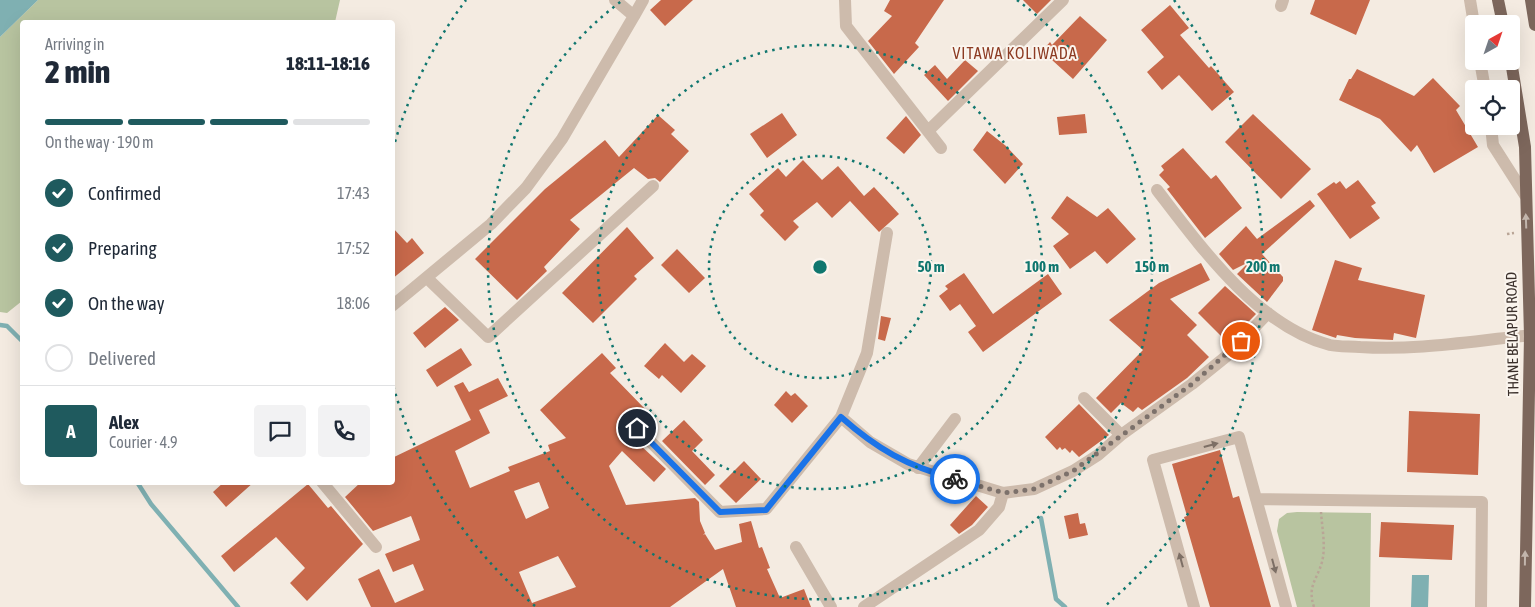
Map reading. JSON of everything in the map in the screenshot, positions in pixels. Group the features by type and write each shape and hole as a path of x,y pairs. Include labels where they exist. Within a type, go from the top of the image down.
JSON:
{"main road":[{"path":"1498,0 1501,15"},
{"path":"1531,0 1535,25"},
{"name":"THANE BELAPUR ROAD","path":"1512,70 1525,147 1525,195 1532,336 1524,607"}],"street":[{"path":"615,0 634,16"},
{"path":"395,304 491,224 526,188 550,158 643,0"},
{"path":"845,0 846,26 941,148"},
{"path":"928,131 1062,0"},
{"path":"1470,0 1472,15"},
{"path":"1492,135 1493,145 1525,195"},
{"path":"426,278 488,337 652,186"},
{"path":"1157,190 1213,261 1268,313 1297,333 1331,345 1394,349 1532,336"},
{"path":"637,428 720,512 766,510 841,417 867,353 887,233"},
{"path":"841,417 870,442 918,468 1004,493 1034,489 1073,471 1098,455 1121,435 1214,366 1268,313"},
{"path":"1084,398 1121,435"},
{"path":"918,468 955,419"},
{"path":"1194,607 1154,460 1239,438 1286,607"},
{"path":"324,485 376,547"},
{"path":"864,607 979,530 999,507 1004,493"},
{"path":"1256,499 1482,502 1481,607"},
{"path":"796,547 831,607"}],"path":[{"path":"1314,607 1311,599 1314,578 1322,563 1321,500"}],"green space":[{"path":"38,0 340,0 335,20 20,20 20,303 7,313 0,312 0,37"},
{"path":"1287,513 1371,513 1370,607 1297,607 1277,531 1279,519"}],"water":[{"path":"0,0 38,0 0,37"},
{"path":"1412,575 1429,575 1428,607 1411,607"}],"building":[{"path":"661,0 693,0 665,26 650,10"},
{"path":"890,0 944,0 915,43 919,47 894,74 868,41 892,16 884,11"},
{"path":"1023,0 1051,0 1037,14"},
{"path":"1315,0 1370,0 1356,35 1310,14"},
{"path":"1170,5 1189,28 1180,35 1209,68 1211,66 1234,92 1212,111 1179,75 1162,90 1147,72 1164,57 1141,30"},
{"path":"1080,16 1107,40 1073,79 1042,51 1050,42 1052,45"},
{"path":"965,60 978,71 948,101 924,75 935,65 947,79"},
{"path":"1357,69 1414,96 1433,78 1460,106 1456,110 1465,125 1465,135 1471,135 1478,147 1434,173 1417,145 1411,152 1380,119 1339,100 1349,79 1351,79"},
{"path":"782,113 797,135 767,158 750,134"},
{"path":"1085,114 1087,133 1059,135 1057,117"},
{"path":"1253,114 1311,169 1281,199 1225,142"},
{"path":"658,115 675,130 671,134 689,151 660,182 655,178 648,179 634,168 570,220 580,229 544,267 547,271 517,300 475,259 545,189 605,140 619,157"},
{"path":"906,116 921,135 904,154 886,138"},
{"path":"987,131 1006,146 1023,164 1005,184 973,150"},
{"path":"1183,148 1211,179 1216,175 1242,208 1205,238 1167,189 1170,187 1159,175 1164,170 1161,166"},
{"path":"803,160 822,180 838,166 864,196 874,187 899,214 879,232 850,201 832,218 817,202 793,221 799,227 785,241 760,215 764,211 749,194 778,168 786,177"},
{"path":"1358,180 1376,203 1371,206 1380,218 1350,239 1317,194 1334,182 1336,184 1340,181 1346,189"},
{"path":"1067,196 1097,217 1108,208 1136,239 1107,264 1095,251 1070,269 1053,246 1069,234 1051,218"},
{"path":"1310,200 1315,206 1262,254 1283,277 1283,281 1267,302 1237,274 1249,262 1233,270 1219,254 1246,226 1257,239"},
{"path":"627,227 654,258 634,276 637,279 593,323 562,293"},
{"path":"395,230 407,243 412,238 424,253 395,277"},
{"path":"677,249 705,278 689,293 661,265"},
{"path":"1335,260 1362,268 1358,280 1425,295 1416,338 1394,333 1393,340 1337,335 1336,338 1312,330"},
{"path":"1201,263 1210,280 1170,299 1197,325 1187,335 1209,357 1187,378 1142,410 1138,407 1133,412 1121,403 1111,413 1096,398 1143,350 1109,320 1159,283"},
{"path":"964,273 993,314 1048,274 1062,294 983,352 968,332 976,326 960,304 950,311 939,296 948,289 945,286"},
{"path":"1225,286 1256,314 1228,343 1198,313"},
{"path":"445,307 459,320 425,348 413,333"},
{"path":"881,316 891,318 885,341 878,339"},
{"path":"665,343 684,362 692,354 706,366 681,393 662,375 659,379 644,366"},
{"path":"461,348 472,365 437,387 426,370"},
{"path":"602,353 616,368 610,373 648,412 640,420 632,422 627,433 666,469 654,482 622,451 609,466 626,505 695,498 699,502 700,521 705,533 703,535 705,534 715,550 742,542 739,524 751,521 759,548 762,547 770,568 767,569 780,598 804,589 811,607 736,607 723,569 670,607 371,607 358,579 379,569 395,603 424,590 413,564 393,572 385,554 420,540 411,516 373,531 345,497 358,485 395,485 395,457 471,420 454,386 463,382 469,392 498,378 508,396 479,410 490,433 455,451 470,488 510,471 508,467 550,451 548,445 566,438 540,410","holes":["539,482 549,508 526,519 514,491","558,556 576,587 532,603 519,572"]},
{"path":"786,391 791,396 795,393 808,406 792,423 774,405"},
{"path":"1079,404 1109,435 1079,457 1072,450 1070,453 1065,448 1062,450 1060,447 1057,450 1045,437"},
{"path":"1409,411 1480,414 1478,475 1407,472"},
{"path":"684,420 703,440 692,451 715,475 705,485 662,441"},
{"path":"1220,450 1233,498 1239,496 1271,607 1210,607 1184,517 1187,516 1172,464"},
{"path":"744,461 761,479 736,503 719,486"},
{"path":"221,485 251,485 226,507 213,492"},
{"path":"307,485 309,485 328,508 331,506 363,544 307,601 290,583 305,568 276,537 234,572 221,556"},
{"path":"976,496 988,507 972,525 959,534 950,525"},
{"path":"1078,513 1080,524 1085,523 1088,535 1069,539 1064,516"},
{"path":"1381,522 1454,525 1452,560 1379,557"}],"waterway":[{"path":"0,325 7,326 20,339"},
{"path":"139,485 151,504 238,607"},
{"path":"1041,518 1056,599 1065,607"}],"way so far":[{"path":"955,479 1004,493 1034,489 1073,471 1098,455 1121,435 1192,384 1228,355 1241,341"}],"district":[{"name":"VITAWA KOLIWADA","path":"1015,53"}],"route":[{"path":"637,428 720,512 766,510 841,417 870,442 908,464 955,479"}]}
